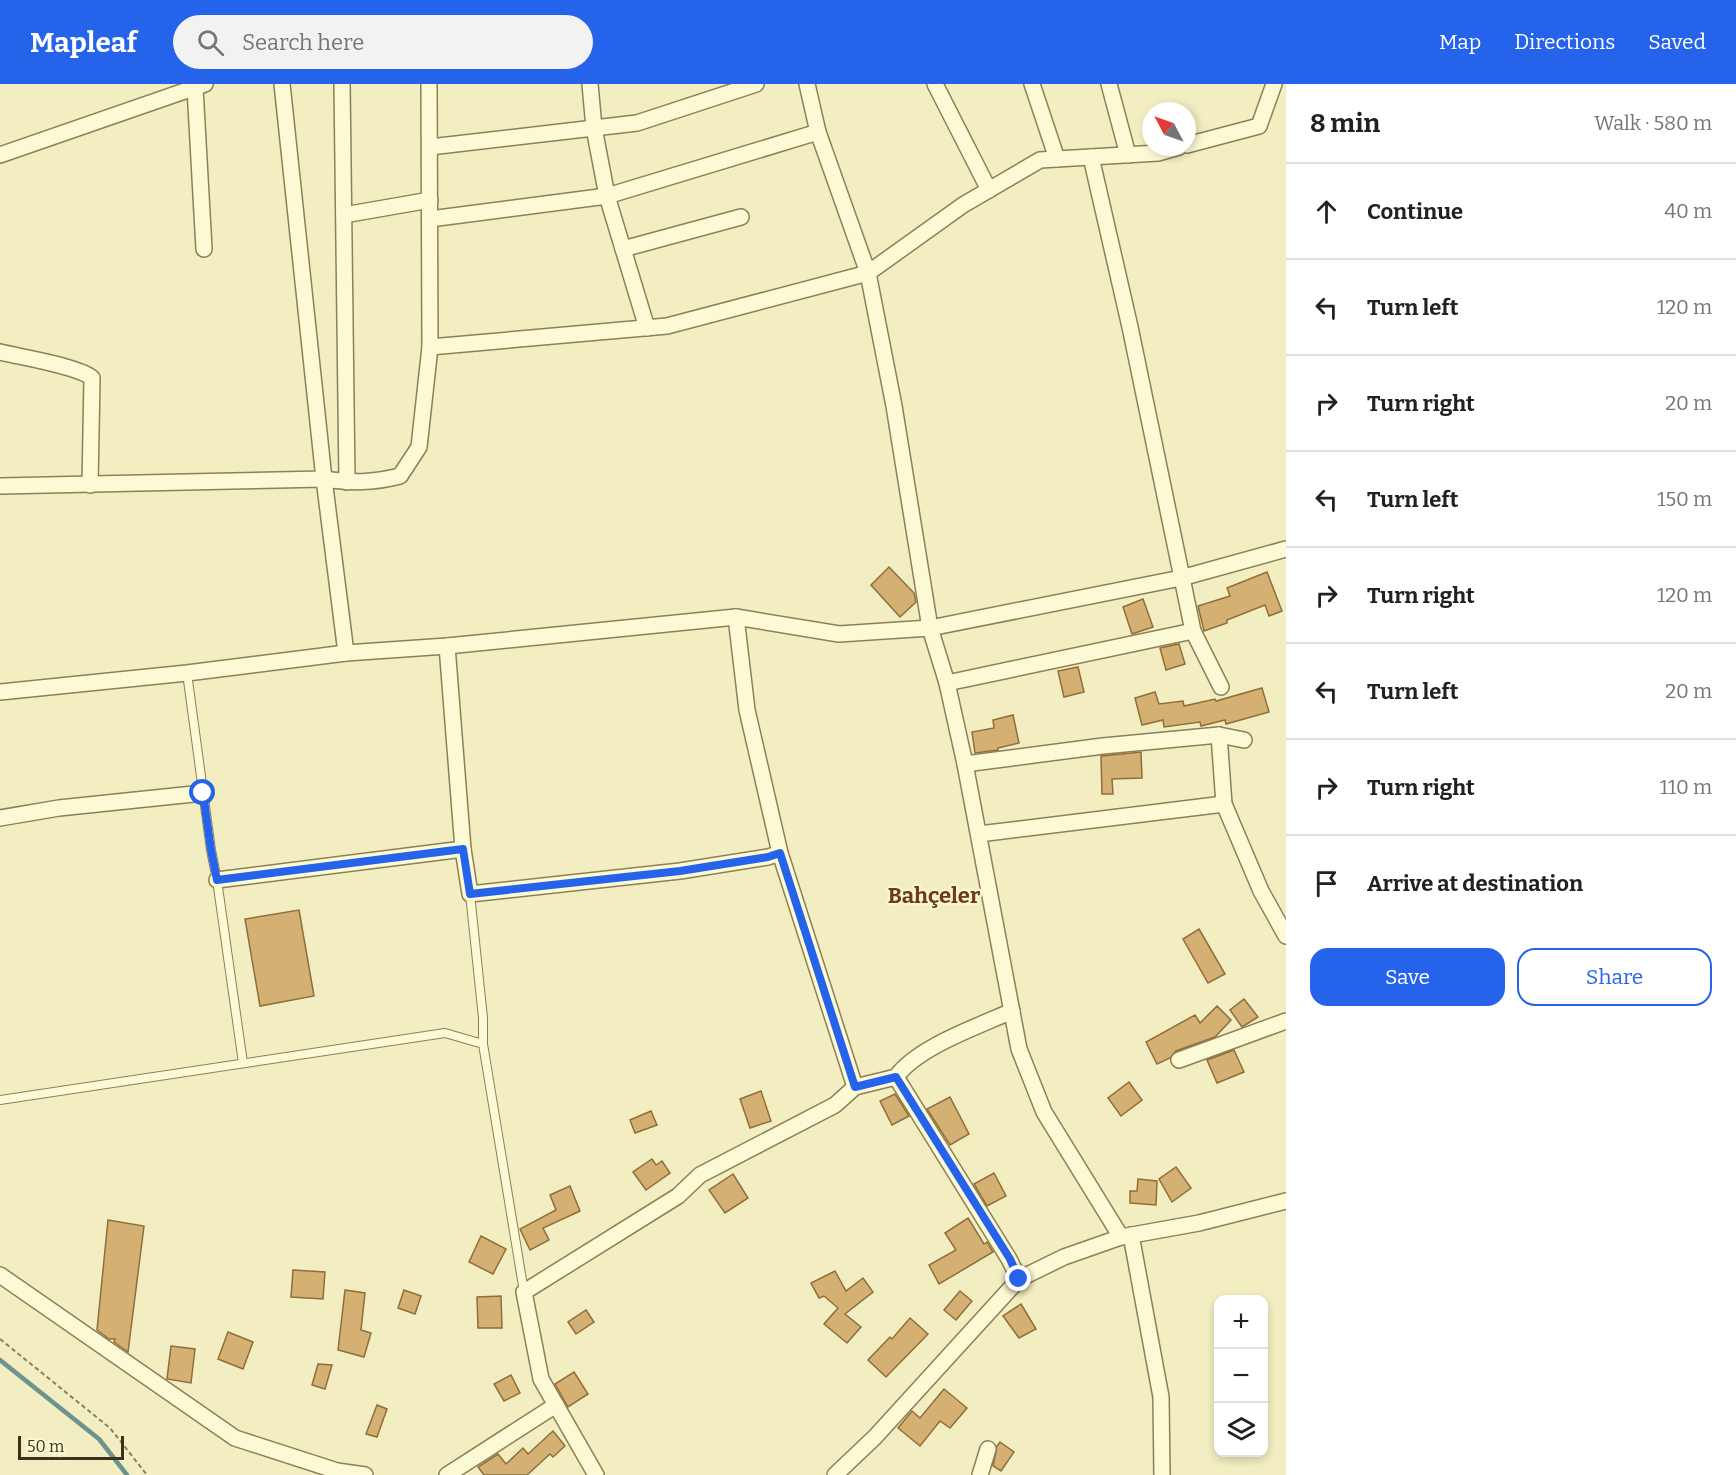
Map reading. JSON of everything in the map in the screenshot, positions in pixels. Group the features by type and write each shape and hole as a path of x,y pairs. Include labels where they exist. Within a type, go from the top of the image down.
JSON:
{"street":[{"path":"282,84 324,479 346,653"},
{"path":"342,84 348,482"},
{"path":"0,486 324,479 376,482 400,476 419,447 430,347 429,84"},
{"path":"590,84 594,128 607,196 647,328"},
{"path":"807,84 818,132 868,273 894,406 930,628 947,683 965,764 1019,1048 1044,1112 1126,1236 1161,1397 1162,1475"},
{"path":"935,84 989,190"},
{"path":"1032,84 1057,159"},
{"path":"1109,84 1128,155"},
{"path":"1196,143 1258,126 1274,84"},
{"path":"430,147 637,123 749,85"},
{"path":"0,155 200,86 204,249"},
{"path":"430,219 607,196 818,132"},
{"path":"430,347 667,326 868,273 963,205 1040,160 1142,154"},
{"path":"1091,157 1130,327 1193,632 1221,687"},
{"path":"344,215 430,200"},
{"path":"623,249 741,217"},
{"path":"0,352 88,374 92,378 90,485"},
{"path":"0,692 187,673 346,653 447,646 736,617 839,634 930,628 1182,578 1286,549"},
{"path":"736,617 747,710 780,853 855,1087"},
{"path":"947,683 1193,632"},
{"path":"447,646 463,849 470,894 680,871 768,857 780,853"},
{"path":"965,764 1103,746 1219,735 1244,740"},
{"path":"1219,735 1224,804 1261,891 1286,936"},
{"path":"0,818 59,808 203,793"},
{"path":"979,834 1224,804"},
{"path":"217,880 463,849"},
{"path":"596,1475 541,1379 524,1292 678,1196 700,1175 835,1105 855,1087 896,1077 902,1069 929,1050 1012,1011"},
{"path":"1179,1060 1286,1021"},
{"path":"896,1077 1010,1259 1019,1279"},
{"path":"835,1475 875,1437 1019,1279 1064,1257 1126,1236 1199,1223 1286,1201"},
{"path":"0,1275 235,1438 337,1471 365,1475"},
{"path":"447,1475 556,1405"},
{"path":"980,1475 988,1449"}],"lane":[{"path":"187,673 243,1063"},
{"path":"470,894 483,1018 483,1044 524,1292"},
{"path":"0,1100 445,1033 483,1044"}],"path":[{"path":"0,1339 110,1428 147,1475"}],"building":[{"path":"889,567 914,593 916,602 900,617 871,585"},
{"path":"1267,572 1282,611 1269,616 1265,605 1204,631 1198,606 1230,596 1227,588"},
{"path":"1143,599 1153,627 1132,634 1123,607"},
{"path":"1179,644 1185,664 1166,670 1160,648"},
{"path":"1078,667 1084,692 1064,697 1058,671"},
{"path":"1262,688 1269,712 1226,724 1225,720 1201,726 1200,722 1164,727 1163,720 1142,725 1135,698 1155,692 1159,704 1183,701 1184,706 1215,699 1216,701"},
{"path":"1013,715 1019,743 998,748 998,750 975,753 972,732 994,728 993,720"},
{"path":"1141,752 1142,778 1112,779 1113,794 1102,794 1101,756"},
{"path":"299,910 314,996 260,1006 245,919"},
{"path":"1199,929 1225,974 1208,983 1183,939"},
{"path":"1244,999 1258,1017 1242,1027 1230,1010"},
{"path":"1217,1006 1231,1020 1215,1037 1176,1051 1170,1058 1157,1064 1146,1042 1195,1015 1200,1023"},
{"path":"1234,1050 1244,1072 1217,1083 1207,1060"},
{"path":"1129,1082 1142,1100 1121,1116 1108,1098"},
{"path":"761,1091 771,1121 750,1128 740,1099"},
{"path":"895,1094 909,1116 892,1125 880,1101"},
{"path":"950,1097 969,1134 950,1145 927,1109"},
{"path":"651,1111 657,1125 635,1133 630,1120"},
{"path":"652,1159 656,1165 662,1161 670,1173 646,1190 633,1172"},
{"path":"1176,1167 1191,1188 1172,1202 1159,1179"},
{"path":"994,1173 1006,1196 987,1206 974,1184"},
{"path":"733,1174 748,1198 725,1213 709,1190"},
{"path":"1138,1179 1157,1181 1156,1205 1130,1203 1130,1191 1137,1191"},
{"path":"570,1186 580,1211 543,1228 549,1240 530,1250 520,1229 556,1210 550,1195"},
{"path":"968,1218 984,1244 987,1242 993,1252 939,1284 929,1265 956,1250 945,1233"},
{"path":"108,1220 144,1226 128,1352 114,1342 115,1339 109,1339 97,1330"},
{"path":"481,1236 506,1249 493,1274 469,1262"},
{"path":"293,1270 325,1272 323,1299 291,1297"},
{"path":"835,1271 846,1291 863,1278 873,1292 845,1314 861,1327 847,1343 824,1324 838,1308 824,1296 819,1298 811,1283"},
{"path":"345,1290 365,1293 361,1330 371,1333 364,1357 338,1350"},
{"path":"404,1290 421,1296 415,1314 398,1308"},
{"path":"960,1291 972,1301 956,1320 944,1310"},
{"path":"501,1296 502,1328 478,1328 477,1297"},
{"path":"1021,1304 1036,1329 1019,1338 1003,1316"},
{"path":"586,1310 594,1322 576,1334 568,1322"},
{"path":"910,1318 928,1334 886,1377 868,1360 890,1337 892,1339"},
{"path":"228,1332 253,1342 243,1369 218,1359"},
{"path":"171,1346 195,1349 191,1383 167,1379"},
{"path":"318,1364 332,1365 325,1389 312,1385"},
{"path":"574,1372 588,1394 568,1407 555,1384"},
{"path":"511,1375 520,1393 504,1401 494,1384"},
{"path":"944,1389 967,1408 950,1428 940,1421 920,1446 898,1428 912,1411 920,1418"},
{"path":"377,1405 387,1409 377,1437 366,1434"},
{"path":"553,1431 565,1446 553,1457 550,1454 527,1475 484,1475 478,1467 498,1454 506,1464 523,1448 528,1454"},
{"path":"1000,1442 1014,1452 1001,1471 993,1466"}],"waterway":[{"path":"0,1360 99,1439 127,1475"}],"district":[{"name":"Bahçeler","path":"934,895"}],"route":[{"path":"203,793 217,880 463,849 470,894 680,871 768,857 780,853 855,1087 896,1077 1010,1259 1019,1279"}]}
